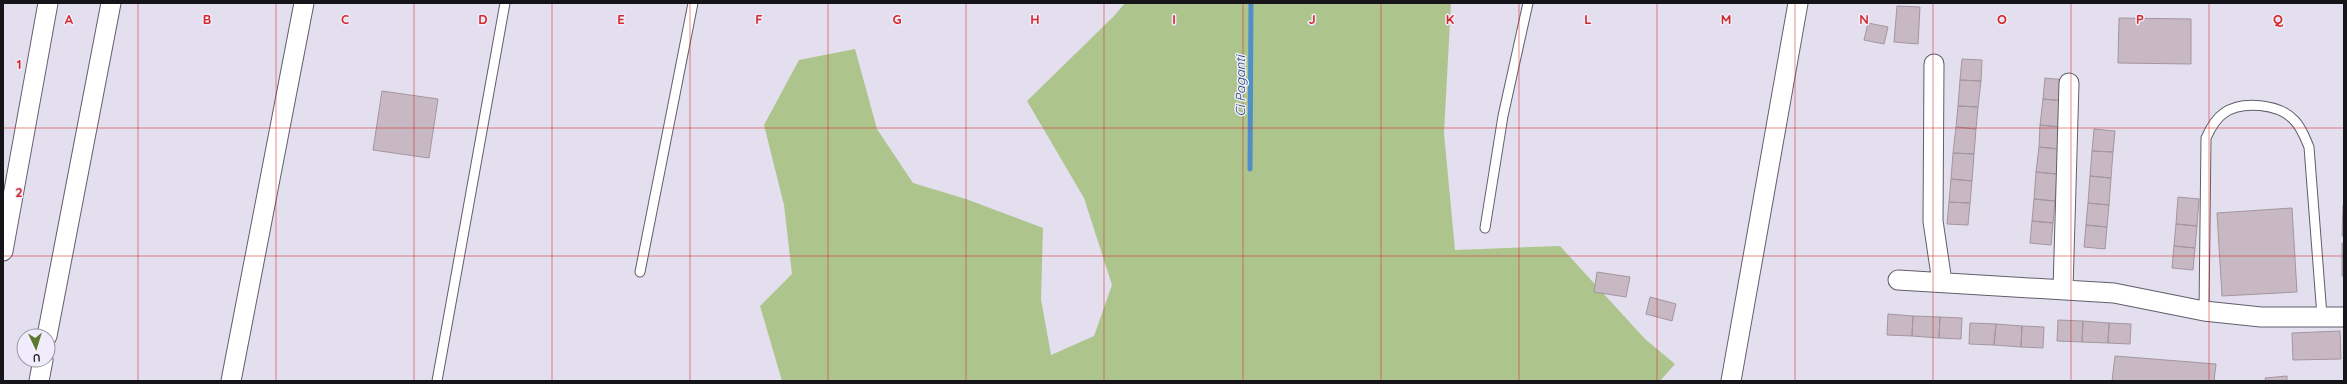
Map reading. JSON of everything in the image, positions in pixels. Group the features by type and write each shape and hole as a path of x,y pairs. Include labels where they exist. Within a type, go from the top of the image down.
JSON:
{"street":[{"path":"3,251 48,3"},
{"path":"50,328 111,3"},
{"path":"231,381 304,3"},
{"path":"1731,381 1798,3"},
{"path":"1934,64 1933,221 1942,282"},
{"path":"2063,290 2069,83"},
{"path":"1898,280 2114,293 2204,311 2261,317 2344,317"},
{"path":"39,381 41,368"}],"lane":[{"path":"437,381 505,3"},
{"path":"640,272 693,3"},
{"path":"1485,228 1504,116 1528,3"},
{"path":"2204,311 2206,138 2212,125 2224,113 2252,106 2267,107 2293,119 2301,128 2309,147 2322,316"}],"green space":[{"path":"1125,3 1451,3 1444,133 1455,250 1560,246 1645,339 1675,364 1660,381 782,381 760,306 792,274 784,205 764,125 799,60 855,49 877,129 913,183 966,199 1043,228 1041,299 1051,355 1094,336 1112,285 1084,198 1027,101 1114,16"}],"building":[{"path":"1897,6 1920,7 1918,44 1894,42"},
{"path":"2119,18 2191,19 2191,64 2118,63"},
{"path":"1868,23 1888,27 1884,44 1864,40"},
{"path":"1962,59 1982,60 1981,81 1960,80"},
{"path":"2045,78 2065,80 2064,101 2043,99"},
{"path":"1960,80 1981,81 1978,107 1958,106"},
{"path":"382,91 438,99 429,158 373,150"},
{"path":"2043,99 2064,101 2061,127 2040,125"},
{"path":"1958,106 1978,107 1976,129 1956,127"},
{"path":"2040,125 2061,127 2059,149 2039,147"},
{"path":"1956,127 1976,129 1974,154 1953,153"},
{"path":"2094,129 2115,131 2113,152 2092,151"},
{"path":"2039,147 2059,149 2057,174 2036,172"},
{"path":"2092,151 2113,152 2111,178 2090,176"},
{"path":"1953,153 1974,154 1972,181 1951,179"},
{"path":"2036,172 2057,174 2055,201 2034,199"},
{"path":"2090,176 2111,178 2109,205 2088,203"},
{"path":"1951,179 1972,181 1970,203 1949,202"},
{"path":"2178,197 2199,199 2197,226 2176,224"},
{"path":"2034,199 2055,201 2053,223 2032,221"},
{"path":"1949,202 1970,203 1968,225 1947,224"},
{"path":"2088,203 2109,205 2107,227 2086,225"},
{"path":"2343,205 2344,236 2342,236"},
{"path":"2292,208 2297,292 2222,296 2217,213"},
{"path":"2032,221 2053,223 2051,245 2030,243"},
{"path":"2176,224 2197,226 2195,248 2174,246"},
{"path":"2086,225 2107,227 2105,249 2084,247"},
{"path":"2342,243 2344,243 2344,276 2342,276"},
{"path":"2174,246 2195,248 2193,270 2172,268"},
{"path":"1597,272 1630,277 1626,297 1594,292"},
{"path":"1650,297 1676,304 1672,321 1646,314"},
{"path":"1888,314 1913,316 1912,336 1887,335"},
{"path":"1913,316 1940,317 1939,338 1912,336"},
{"path":"1940,317 1962,318 1961,339 1939,338"},
{"path":"2058,320 2083,321 2082,342 2057,341"},
{"path":"2083,321 2109,323 2108,343 2082,342"},
{"path":"1970,323 1996,324 1994,345 1969,344"},
{"path":"2109,323 2131,324 2130,344 2108,343"},
{"path":"1996,324 2022,326 2021,347 1994,345"},
{"path":"2022,326 2044,327 2043,348 2021,347"},
{"path":"2340,331 2341,359 2293,360 2292,333"},
{"path":"2115,356 2216,364 2214,381 2112,381"},
{"path":"2287,376 2287,381 2266,381 2265,378"}],"waterway":[{"name":"Ci Paganti","path":"1250,169 1251,3"}]}
